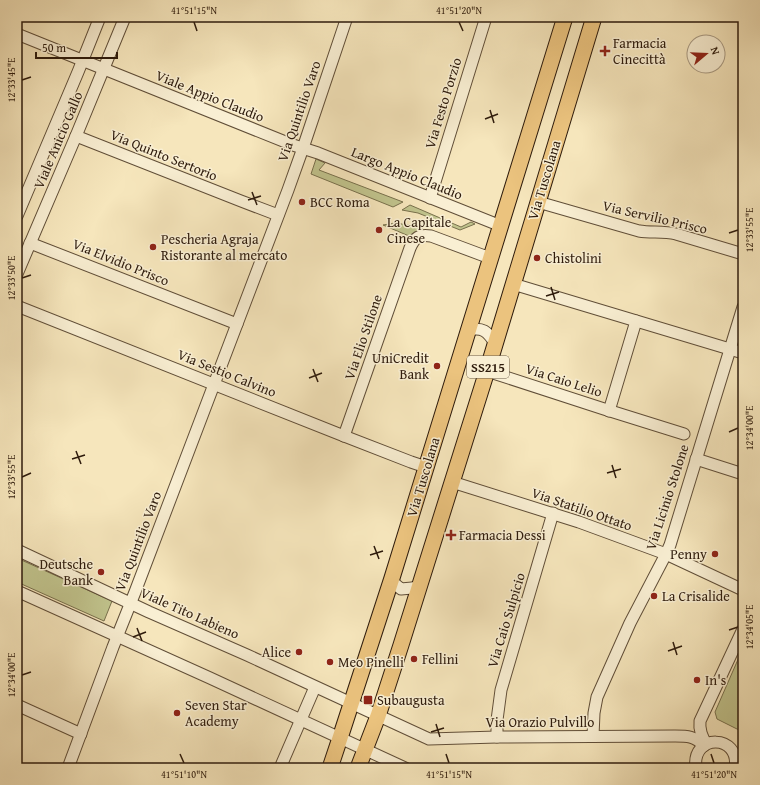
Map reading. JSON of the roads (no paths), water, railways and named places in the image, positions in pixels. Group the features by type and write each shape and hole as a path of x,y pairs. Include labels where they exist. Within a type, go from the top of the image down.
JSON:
{"main road":[{"name":"Via Tuscolana","path":"351,703 392,578 565,17"},
{"name":"Via Tuscolana","path":"378,716 487,371 594,17"},
{"name":"SS215","path":"330,768 351,703"},
{"name":"SS215","path":"358,768 378,716"}],"street":[{"name":"Viale Anicio Gallo","path":"17,216 83,61 100,17"},
{"name":"Viale Anicio Gallo","path":"17,274 125,17"},
{"name":"Via Quintilio Varo","path":"68,768 303,148 347,17"},
{"name":"Via Festo Porzio","path":"430,198 486,17"},
{"name":"Viale Appio Claudio","path":"17,34 303,148"},
{"name":"Via Quinto Sertorio","path":"76,136 241,202 278,215"},
{"name":"Largo Appio Claudio","path":"303,148 500,226"},
{"name":"Via Servilio Prisco","path":"538,202 639,231 662,231 743,254"},
{"name":"Via Elio Stilone","path":"344,436 414,240 423,235 435,237 490,258"},
{"name":"Via Elvidio Prisco","path":"30,243 236,324"},
{"path":"513,284 743,353"},
{"name":"Via Sestio Calvino","path":"17,306 426,467"},
{"name":"Via Licinio Stolone","path":"593,736 594,713 597,697 630,623 666,554 743,306"},
{"name":"Via Caio Lelio","path":"609,411 636,321"},
{"path":"468,330 478,329 485,331 495,343"},
{"name":"Via Caio Lelio","path":"487,371 684,434"},
{"path":"696,459 743,474"},
{"name":"Via Statilio Ottato","path":"452,482 580,522 666,554 743,590"},
{"name":"Via Caio Sulpicio","path":"497,737 497,720 501,690 553,514"},
{"name":"Viale Tito Labieno","path":"17,550 351,703"},
{"path":"392,578 395,584 401,589 420,586"},
{"path":"17,591 405,768"},
{"path":"705,745 700,733 700,721 743,630"},
{"path":"280,768 315,687"},
{"name":"Via Orazio Pulvillo","path":"351,703 429,739 497,737 687,736 697,739 705,745"},
{"path":"17,705 81,734"},
{"path":"696,768 695,762 698,752 705,745 711,742 721,743 730,748 734,752 739,762"}],"place":[{"name":"Farmacia Cinecittà","path":"605,51"},
{"name":"BCC Roma","path":"302,202"},
{"name":"La Capitale Cinese","path":"379,230"},
{"name":"Pescheria Agraja Ristorante al mercato","path":"153,247"},
{"name":"Chistolini","path":"537,258"},
{"name":"UniCredit Bank","path":"437,366"},
{"name":"Farmacia Dessi","path":"451,535"},
{"name":"Penny","path":"715,554"},
{"name":"Deutsche Bank","path":"101,572"},
{"name":"La Crisalide","path":"654,596"},
{"name":"Alice","path":"299,652"},
{"name":"Fellini","path":"414,659"},
{"name":"Meo Pinelli","path":"330,662"},
{"name":"In's","path":"697,680"},
{"name":"Subaugusta","path":"368,700"},
{"name":"Seven Star Academy","path":"177,713"}]}
